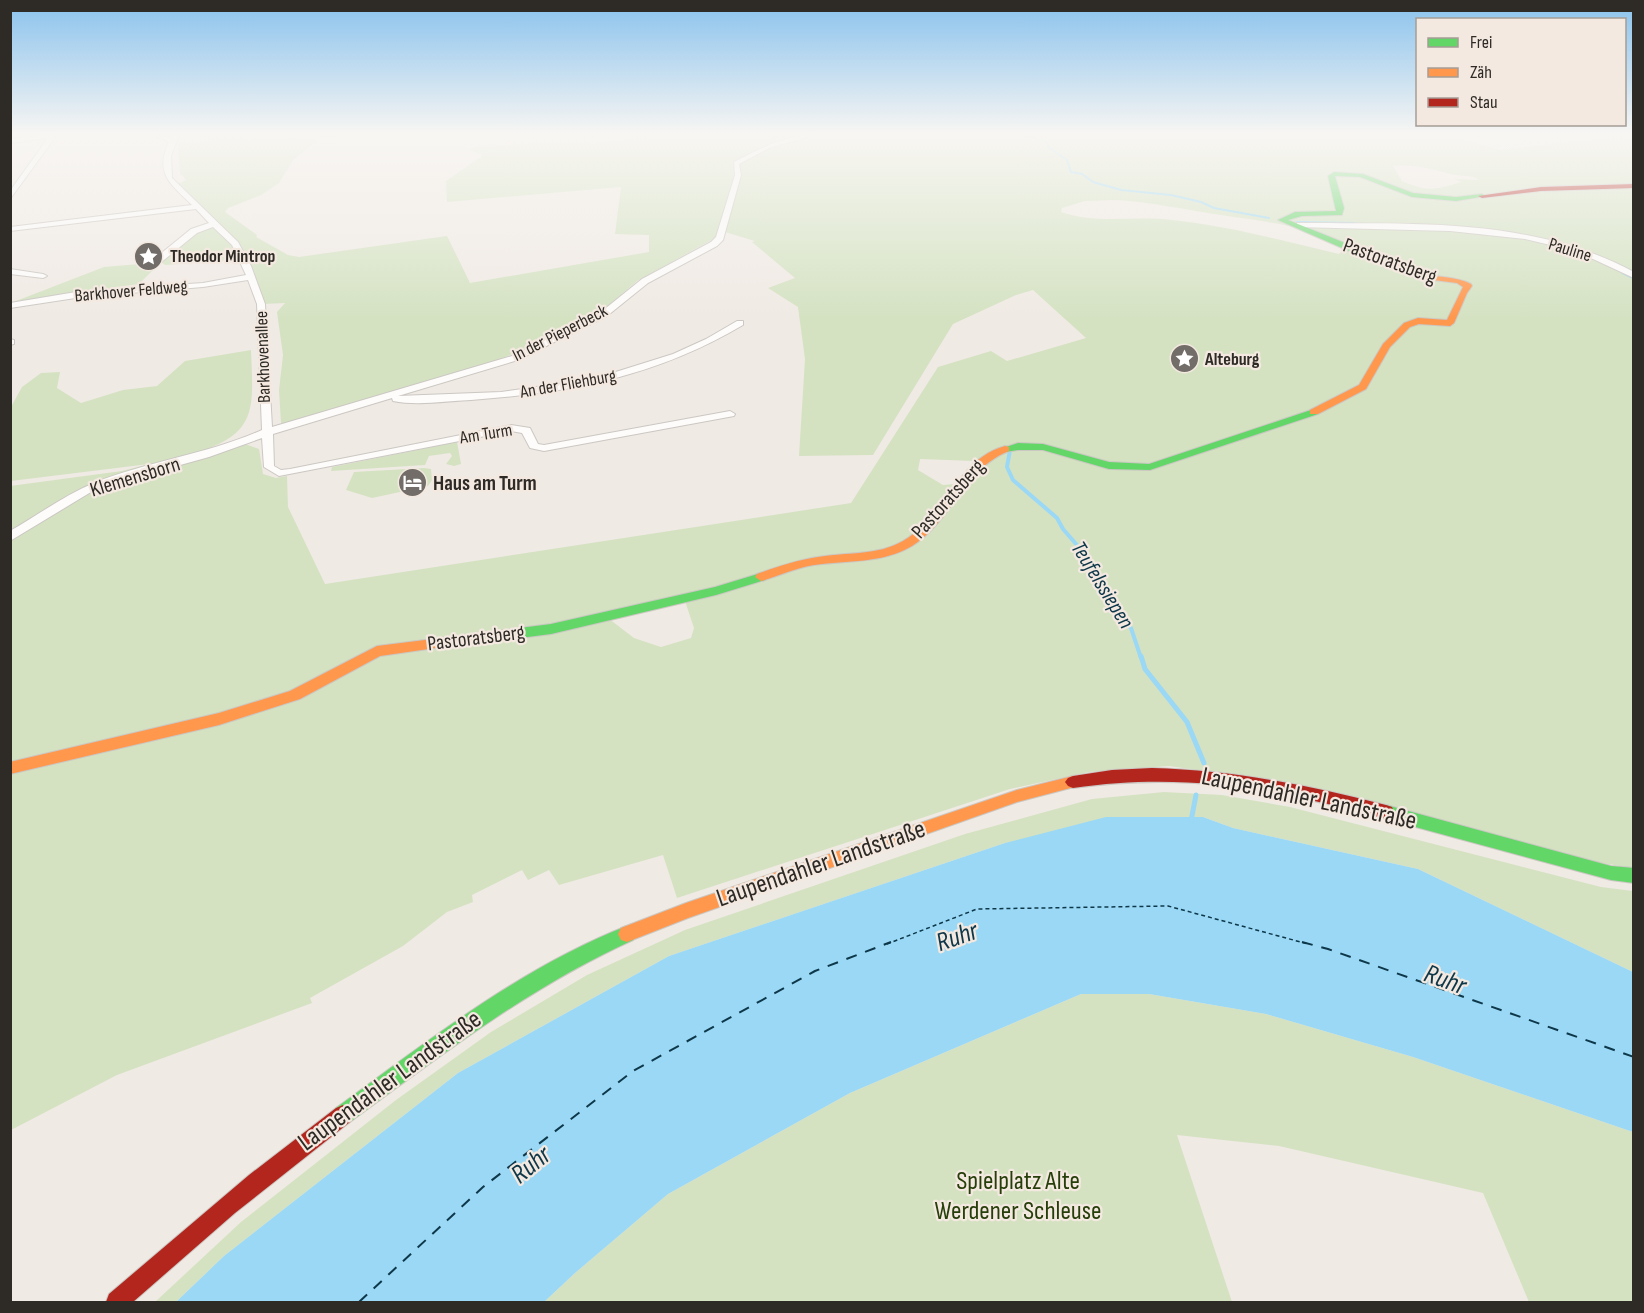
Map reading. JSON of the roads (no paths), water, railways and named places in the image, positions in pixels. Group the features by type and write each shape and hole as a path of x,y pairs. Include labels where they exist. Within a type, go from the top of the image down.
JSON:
{"street":[{"name":"Barkhovenallee","path":"186,196 235,244 251,277 263,313 267,432"},
{"name":"In der Pieperbeck","path":"267,432 515,358 604,314 645,281 714,244 720,238 732,196"},
{"path":"1294,225 1282,219 1292,215 1331,216 1340,212 1336,196"},
{"path":"1420,196 1456,199 1479,196"},
{"path":"10,229 197,207"},
{"path":"156,262 194,231 213,224"},
{"name":"Pauline","path":"1294,225 1415,228 1511,235 1577,251 1634,276"},
{"name":"Pastoratsberg","path":"10,768 219,719 295,695 377,651 551,628 716,591 810,562 879,556 907,544 926,529 946,508 981,459 1016,446 1046,446 1104,464 1127,468 1150,467 1262,433 1305,417 1360,389 1366,384 1386,346 1402,330 1418,321 1450,322 1468,286 1462,282 1421,276 1396,262 1352,249 1294,225"},
{"path":"10,271 43,276"},
{"name":"Barkhover Feldweg","path":"10,306 82,294 203,285 251,277"},
{"name":"An der Fliehburg","path":"384,398 410,400 496,395 606,379 636,371 698,347 740,323"},
{"name":"Am Turm","path":"267,432 269,467 275,472 284,472 512,428 526,430 534,446 544,448 730,414"},
{"name":"Klemensborn","path":"10,537 87,490 101,484 209,456 236,447 267,432"},
{"name":"Laupendahler Landstraße","path":"117,1302 185,1240 282,1160 484,1012 550,971 611,942 686,911 1017,795 1082,780 1143,774 1220,778 1357,804 1611,873 1634,876"}],"water":[{"name":"Ruhr","path":"1106,817 1203,817 1233,828 1418,869 1633,972 1633,1132 1413,1057 1266,1014 1149,994 1081,994 850,1093 668,1194 544,1302 176,1302 224,1256 458,1073 669,956 1005,843"}],"waterway":[{"path":"1176,196 1201,202 1214,208 1269,218"},
{"path":"1297,222 1354,223"},
{"path":"1623,273 1634,278"},
{"name":"Teufelssiepen","path":"1010,450 1007,467 1013,480 1057,518 1063,529 1090,560 1096,584 1131,628 1141,658"},
{"name":"Teufelssiepen","path":"1141,656 1145,669 1187,722 1204,763"},
{"name":"Teufelssiepen","path":"1191,821 1196,795"}],"place":[{"name":"Theodor Mintrop","path":"149,256"},
{"name":"Alteburg","path":"1184,359"},
{"name":"Haus am Turm","path":"412,483"}],"park label":[{"name":"Spielplatz Alte Werdener Schleuse","path":"1018,1196"}]}
